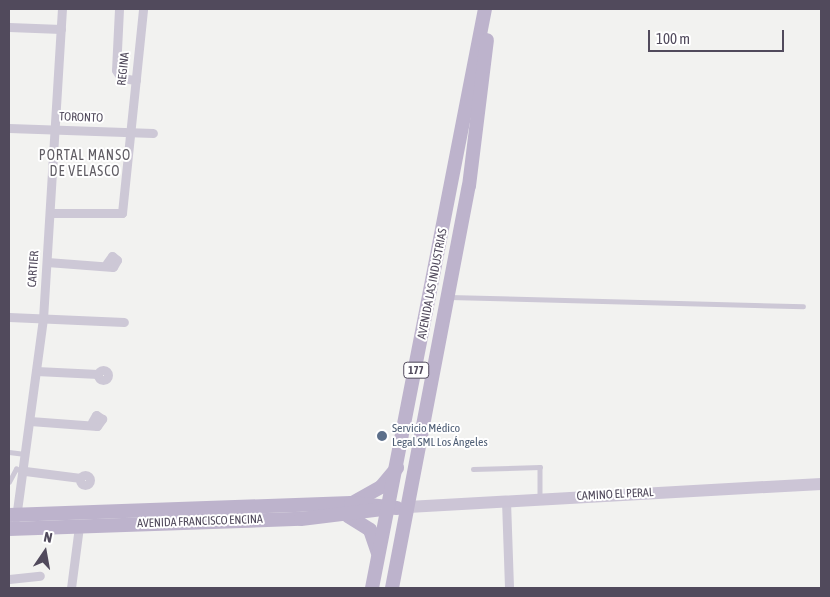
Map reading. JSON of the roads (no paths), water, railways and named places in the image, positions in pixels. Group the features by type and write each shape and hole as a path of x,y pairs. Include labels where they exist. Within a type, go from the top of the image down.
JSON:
{"main road":[{"name":"AVENIDA LAS INDUSTRIAS","path":"372,588 399,465 485,9"},
{"name":"AVENIDA LAS INDUSTRIAS","path":"392,588 476,140 489,9"},
{"path":"378,558 370,530 349,510 381,487 399,465"},
{"name":"AVENIDA FRANCISCO ENCINA","path":"14,515 188,515 408,507"},
{"name":"AVENIDA FRANCISCO ENCINA","path":"9,527 79,526 188,515"}],"street":[{"name":"CARTIER","path":"14,515 25,471 43,319 58,130 62,9"},
{"path":"119,9 116,70 121,78 136,80"},
{"name":"REGINA","path":"51,213 122,213 143,9"},
{"path":"9,27 61,29"},
{"name":"TORONTO","path":"9,128 152,133"},
{"path":"47,262 107,263"},
{"path":"9,317 124,322"},
{"path":"36,371 98,374"},
{"path":"30,421 92,422"},
{"path":"25,471 81,478"},
{"name":"CAMINO EL PERAL","path":"408,507 821,484"},
{"path":"506,501 509,588"},
{"path":"9,527 14,515"},
{"path":"72,588 79,526"},
{"path":"9,579 40,576"}],"lane":[{"path":"448,297 803,306"},
{"path":"9,452 26,454"},
{"path":"473,469 540,467 540,499"},
{"path":"9,482 16,469 25,471"}],"place":[{"name":"Servicio Médico Legal SML Los Ángeles","path":"382,436"}],"district":[{"name":"PORTAL MANSO DE VELASCO","path":"85,164"}]}
